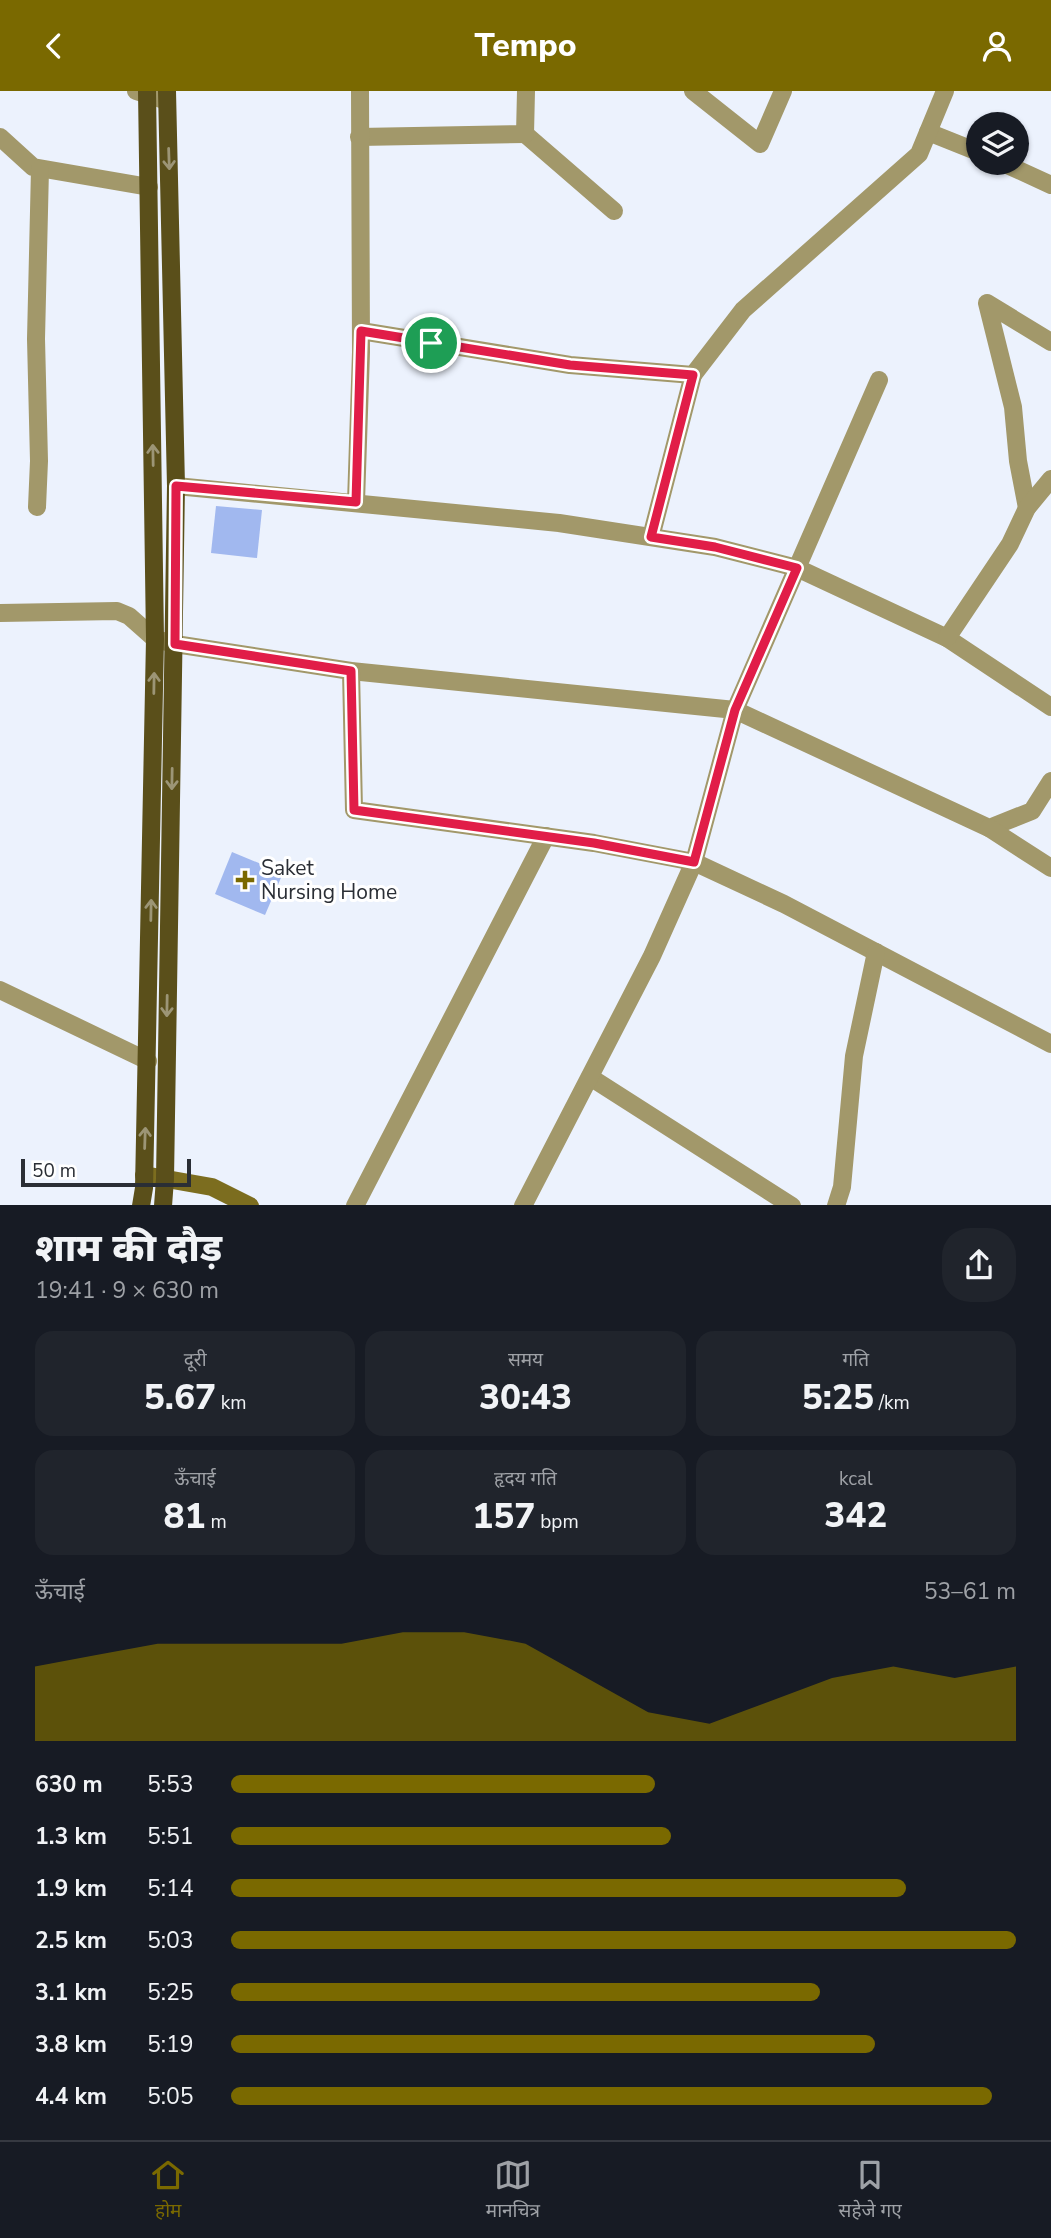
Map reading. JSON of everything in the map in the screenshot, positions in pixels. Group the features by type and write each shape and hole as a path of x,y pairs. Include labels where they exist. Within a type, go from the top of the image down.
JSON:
{"main road":[{"path":"141,1205 148,1061 155,639 149,187 143,92"},
{"path":"163,1205 176,486 167,96"}],"street":[{"path":"356,502 361,331 360,91"},
{"path":"525,134 526,91"},
{"path":"693,91 760,144 783,91"},
{"path":"651,537 693,375 743,310 919,154 944,91"},
{"path":"143,92 167,96"},
{"path":"928,132 966,147"},
{"path":"359,137 525,134 614,211"},
{"path":"0,137 33,167 149,187"},
{"path":"37,507 36,339 40,169"},
{"path":"1029,175 1051,185"},
{"path":"1027,508 1018,461 1013,407 987,303 1051,342"},
{"path":"361,331 570,365 693,375"},
{"path":"524,1205 652,956 694,862 735,710 879,380"},
{"path":"947,638 1010,544 1027,508 1051,479"},
{"path":"176,486 559,523 715,547 797,568 947,638 1051,707"},
{"path":"0,614 117,611 129,616 155,639 175,644 351,671 735,710 989,828 1051,868"},
{"path":"351,671 354,810 594,843 694,862 784,904 1051,1044"},
{"path":"989,828 1032,811 1051,781"},
{"path":"356,1205 546,836"},
{"path":"836,1205 842,1187 854,1056 876,952"},
{"path":"0,990 148,1061"},
{"path":"590,1077 790,1205"},
{"path":"144,1175 212,1187 248,1205"}],"building":[{"path":"216,506 262,510 257,558 211,553"},
{"path":"232,852 283,873 265,915 215,894"}],"place":[{"name":"Saket Nursing Home","path":"245,880"}],"route":[{"path":"361,331 431,343 570,365 693,375 651,537 715,547 797,568 735,710 694,862 594,843 354,810 351,671 175,644 176,486 356,502 361,331"}]}
